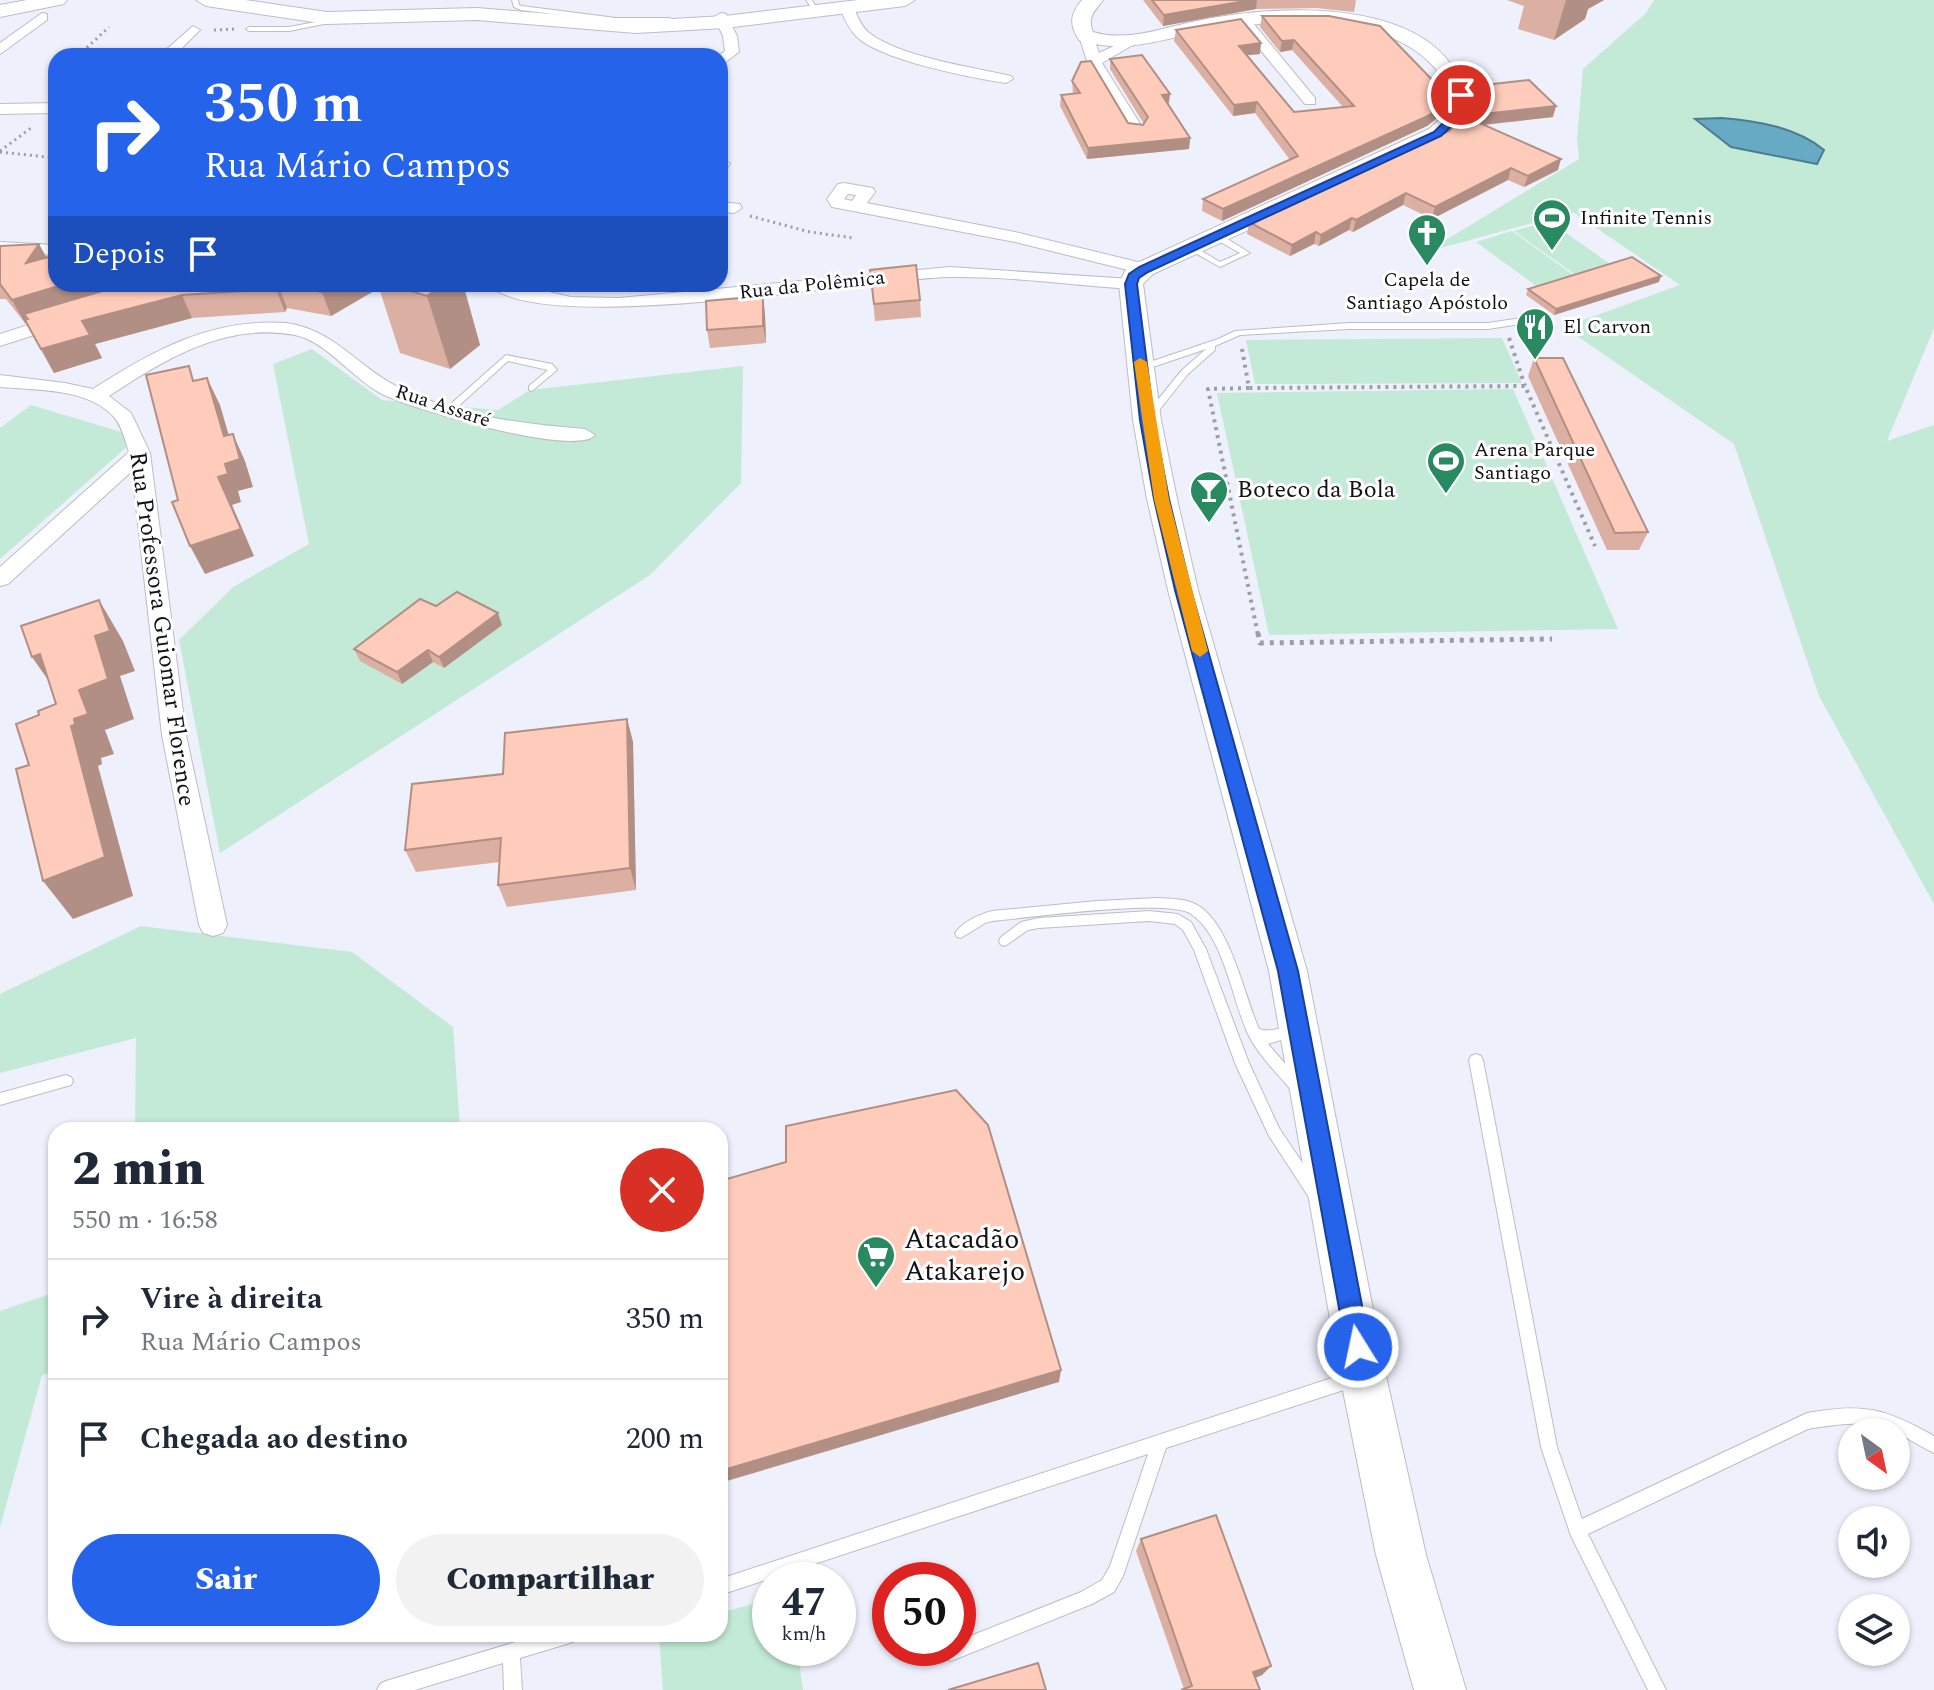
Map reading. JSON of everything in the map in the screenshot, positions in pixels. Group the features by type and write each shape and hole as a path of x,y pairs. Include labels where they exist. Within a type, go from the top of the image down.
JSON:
{"main road":[{"path":"0,11 57,0"},
{"path":"206,0 344,18 444,13 636,27 723,20 813,6 847,8 905,0"},
{"path":"1093,0 1081,15 1080,26 1086,36 1106,42 1131,42 1183,29 1243,20 1326,18 1378,27 1431,52 1455,80 1461,95 1449,123 1437,134 1137,277 1147,420 1183,590 1242,798 1300,1025 1363,1376 1401,1555 1440,1690"}],"street":[{"path":"847,8 857,27 875,41 961,70 1006,79"},
{"path":"0,50 42,17"},
{"path":"723,20 732,52 728,55"},
{"path":"1243,20 1310,101"},
{"path":"174,48 193,30"},
{"path":"1086,36 1094,61 1136,130"},
{"path":"1094,61 1131,42"},
{"path":"0,109 48,108"},
{"path":"856,206 1015,237 1137,277"},
{"path":"0,247 48,250"},
{"name":"Rua da Polêmica","path":"518,292 536,299 578,304 634,302 950,272 1137,277"},
{"path":"0,340 79,315"},
{"name":"Rua Assaré","path":"96,396 148,361 191,338 251,328 283,328 307,333 326,343 366,376 395,393 448,411 525,430 585,435"},
{"path":"0,381 96,396"},
{"name":"Rua Professora Guiomar Florence","path":"96,396 119,410 132,430 140,453 174,735 213,925"},
{"path":"0,579 140,453"}],"lane":[{"path":"515,0 516,6 521,8 616,20 723,20"},
{"path":"249,29 289,29 344,18"},
{"path":"1192,249 1220,265 1246,253 1218,237"},
{"path":"1141,368 1238,333 1513,324 1535,319"},
{"path":"1147,420 1185,372 1221,341"},
{"path":"448,411 506,358 549,366 553,370 532,388"},
{"path":"961,933 981,919 992,916 1177,902 1191,907 1211,926 1254,1033 1312,1104"},
{"path":"1005,941 1025,926 1039,923 1149,916 1178,919 1187,926 1200,949 1242,1063 1274,1132 1337,1229"},
{"path":"1254,1033 1268,1038 1280,1037 1300,1025"},
{"path":"1476,1060 1549,1447 1577,1530 1657,1690"},
{"path":"0,1099 66,1081"},
{"path":"728,1584 1363,1376"},
{"path":"1577,1530 1807,1421 1848,1413 1890,1419 1934,1445"},
{"path":"976,1642 1086,1598 1108,1586 1117,1570 1159,1445"},
{"path":"386,1690 545,1642"},
{"path":"511,1653 513,1690"}],"path":[{"path":"87,48 109,27"},
{"path":"193,30 249,29"},
{"path":"0,152 48,157"},
{"path":"728,208 810,232 854,238"},
{"path":"1513,324 1509,336 1525,386 1595,546"},
{"path":"1240,338 1249,388"},
{"path":"1525,386 1208,389 1260,643 1552,639"}],"green space":[{"path":"1654,0 1934,0 1934,328 1887,441 1934,425 1934,904 1819,696 1734,444 1564,327 1680,285 1573,212 1426,252 1579,159 1577,139 1583,69 1646,13"},
{"path":"1549,221 1613,266 1577,276 1514,231"},
{"path":"1512,231 1576,277 1539,288 1476,242"},
{"path":"1502,338 1522,383 1255,384 1246,340"},
{"path":"312,349 382,400 498,410 530,390 743,366 741,483 650,575 220,853 179,640 233,587 309,544 273,364"},
{"path":"1513,389 1618,629 1269,635 1217,393"},
{"path":"31,405 138,437 0,559 0,428"},
{"path":"141,926 352,952 453,1027 459,1122 135,1122 136,1038 0,1073 0,994"},
{"path":"48,1295 48,1373 42,1375 0,1527 0,1311"},
{"path":"752,1604 752,1666 800,1666 803,1690 663,1690 660,1642 728,1642 728,1611"}],"water":[{"path":"1722,118 1762,123 1789,131 1824,150 1817,164 1731,147 1695,119"}],"building":[{"path":"1152,0 1251,0 1164,15"},
{"path":"1262,16 1329,16 1380,26 1442,90 1448,90 1439,107 1430,115 1223,209 1203,199 1298,156 1257,102 1234,105 1176,30 1241,19 1261,43 1239,46 1294,112 1354,106 1294,40 1282,41"},
{"path":"1142,55 1170,94 1162,95 1190,138 1088,148 1061,95 1080,93 1072,81 1081,62 1091,61 1128,123 1143,125 1148,117 1110,59"},
{"path":"1529,80 1556,106 1464,116 1561,159 1528,176 1511,168 1435,207 1406,193 1356,220 1352,218 1321,235 1316,232 1292,245 1249,222 1449,131 1466,113 1476,86"},
{"path":"39,244 26,263 48,257 48,289 12,300 0,284 0,246"},
{"path":"1632,257 1661,276 1556,309 1528,289"},
{"path":"916,265 920,300 874,304 870,270"},
{"path":"99,292 229,292 182,295 82,321 90,335 41,349 24,314"},
{"path":"763,296 763,326 707,330 706,301"},
{"path":"1534,358 1563,358 1648,532 1615,533"},
{"path":"189,366 193,381 207,378 224,436 233,434 240,459 225,464 228,474 218,477 241,529 190,546 172,502 178,500 146,375"},
{"path":"457,592 498,613 439,657 428,650 397,672 354,649 420,599 436,606"},
{"path":"99,600 110,631 95,636 108,679 79,690 88,714 74,719 75,725 71,726 105,857 43,881 16,769 29,765 16,724 56,704 40,654 32,657 21,626"},
{"path":"627,719 630,868 498,885 501,838 405,850 412,784 503,774 505,733"},
{"name":"Atacadão Atakarejo","path":"956,1090 988,1125 1061,1370 728,1469 728,1179 786,1162 786,1126"},
{"path":"1216,1515 1271,1666 1253,1672 1260,1690 1181,1690 1192,1686 1141,1539"},
{"path":"1038,1663 1046,1690 948,1690"}],"slow traffic":[{"path":"1140,362 1162,499 1200,651"}],"place":[{"name":"Infinite Tennis","path":"1552,252"},
{"name":"Capela de Santiago Apóstolo","path":"1427,267"},
{"name":"El Carvon","path":"1535,361"},
{"name":"Arena Parque Santiago","path":"1446,495"},
{"name":"Boteco da Bola","path":"1209,524"},
{"name":"Atacadão Atakarejo","path":"876,1289"}],"route":[{"path":"1358,1347 1288,971 1183,590 1162,499 1147,420 1131,284 1134,276 1144,269 1437,134 1449,123 1461,95"}]}
